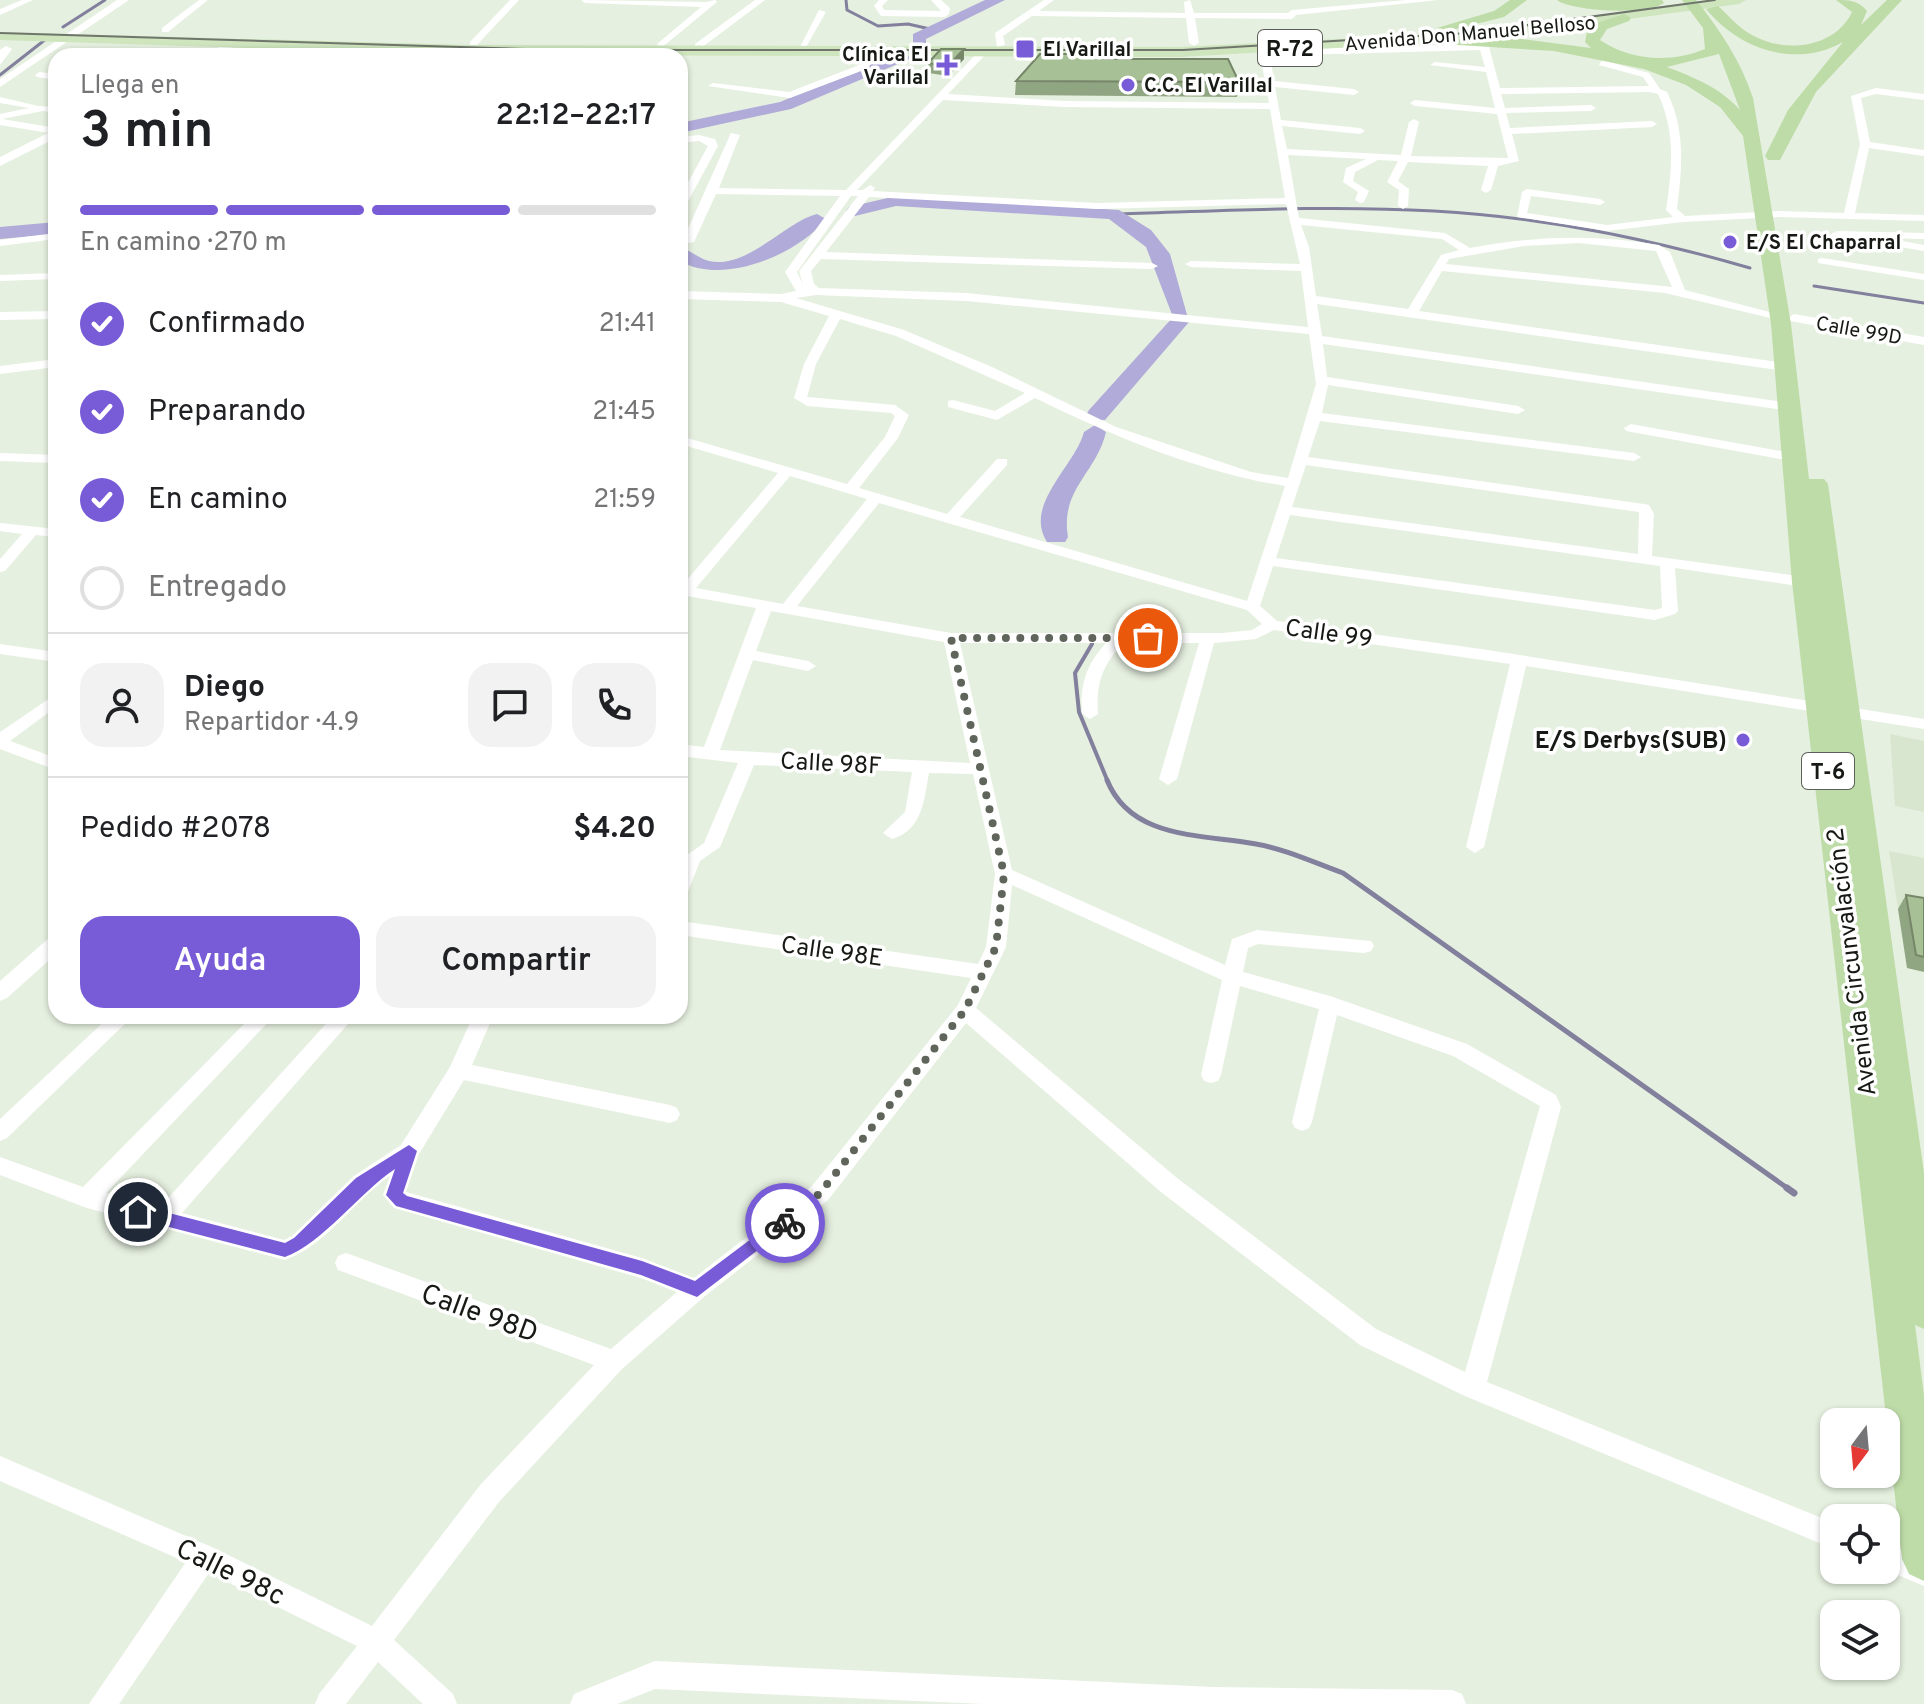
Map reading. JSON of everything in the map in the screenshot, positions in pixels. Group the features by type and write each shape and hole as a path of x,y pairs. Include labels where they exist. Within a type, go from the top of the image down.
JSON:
{"highway":[{"path":"1407,34 1470,23 1499,14 1520,0"},
{"path":"1564,0 1612,7 1698,6 1753,42 1803,50 1823,47 1849,30 1860,11 1843,0"},
{"path":"1426,39 1534,43 1665,71 1700,84 1724,100 1739,113 1764,149 1786,123 1812,82 1895,0"},
{"path":"1624,18 1602,26 1592,35 1593,42 1624,56 1655,61 1686,61 1713,51 1698,6"},
{"name":"Avenida Circunvalación 2","path":"1698,6 1742,85 1764,149 1834,710 1924,1559"},
{"name":"Avenida Circunvalación 2","path":"1787,317 1785,367 1797,458 1805,582 1834,710 1924,1311"}],"main road":[{"name":"Avenida Don Manuel Belloso","path":"0,29 165,30 473,44 803,45 991,51 1264,49 1292,29 1426,39 1624,18 1698,6"},
{"name":"Avenida Don Manuel Belloso","path":"991,51 1194,43 1292,29 1407,34 1698,6"},
{"name":"Avenida Don Manuel Belloso","path":"2,48 60,36 238,41 348,48"},
{"name":"Avenida Don Manuel Belloso","path":"688,54 868,53 909,49"}],"street":[{"path":"0,12 29,0"},
{"path":"53,48 124,0"},
{"path":"165,30 204,0"},
{"path":"473,44 515,0"},
{"path":"588,0 707,2"},
{"path":"698,46 761,0"},
{"path":"884,0 878,6 878,12 945,14 946,8 935,0"},
{"path":"810,292 805,271 865,193 991,51 998,35 1034,14 1050,0"},
{"path":"1285,152 1514,163 1484,47 1297,52 1290,0"},
{"path":"1034,14 1189,15 1292,29 1434,0"},
{"path":"655,46 707,2"},
{"path":"1188,2 1194,43"},
{"path":"803,45 822,12"},
{"path":"224,48 238,41"},
{"path":"1252,607 1315,416 1321,380 1306,268 1294,221 1285,152 1264,49"},
{"path":"0,84 48,51"},
{"path":"713,86 790,95 866,66 868,53"},
{"path":"1602,63 1646,75 1656,90"},
{"path":"1435,65 1490,70"},
{"path":"40,75 48,76"},
{"path":"1271,84 1354,92"},
{"path":"1495,91 1662,92 1673,111 1678,133 1671,210 1683,219"},
{"path":"1849,216 1865,144 1856,96 1876,91 1924,97"},
{"path":"810,292 797,286 791,272 814,235 848,193 949,97 1064,104 1275,106"},
{"path":"0,100 48,109"},
{"path":"1415,103 1500,111 1591,108"},
{"path":"0,120 43,108"},
{"path":"0,120 48,130"},
{"path":"1403,206 1404,189 1392,182 1405,158 1414,122"},
{"path":"1278,123 1360,131"},
{"path":"1506,131 1652,124"},
{"path":"688,242 735,135"},
{"path":"0,162 48,136"},
{"path":"688,139 711,141 713,146 688,192"},
{"path":"1865,144 1924,153"},
{"path":"1360,200 1364,191 1348,182 1350,170 1378,157"},
{"path":"1486,190 1494,163"},
{"path":"712,191 865,193 1097,206 1292,201"},
{"path":"1600,202 1527,192 1521,215 1607,228 1683,219 1773,215 1924,218"},
{"path":"1822,261 1919,276 1910,246 1884,216"},
{"path":"1294,221 1445,236 1467,251"},
{"path":"1924,236 1837,234 1924,248"},
{"path":"0,243 48,237"},
{"path":"1413,311 1445,257 1467,251 1581,239 1659,248 1664,252 1680,292"},
{"path":"0,251 48,247"},
{"path":"818,255 1152,266"},
{"path":"1191,264 1306,268"},
{"name":"Calle 99D","path":"1437,267 1680,292 1787,317 1924,341"},
{"path":"0,278 48,276"},
{"path":"688,295 782,298 810,292 966,297 1313,335 1790,407"},
{"path":"782,298 900,333 1111,430 1249,476 1293,483"},
{"path":"1310,299 1413,311 1785,367"},
{"path":"0,316 48,315"},
{"path":"836,315 810,364 800,398 807,402 895,409 902,415 891,438 851,489"},
{"path":"0,370 48,364"},
{"path":"1321,380 1518,410"},
{"path":"953,404 997,416 1033,393"},
{"path":"1315,416 1634,457"},
{"path":"1631,428 1797,458"},
{"path":"688,442 1252,607 1272,625"},
{"path":"0,457 48,459"},
{"path":"1301,460 1644,508 1647,514 1645,557"},
{"path":"951,518 1002,462"},
{"path":"688,586 786,472"},
{"path":"787,609 877,496"},
{"path":"1285,510 1645,557 1805,582"},
{"path":"0,527 48,532"},
{"path":"0,568 32,531"},
{"path":"1267,561 1655,615 1670,611 1667,561"},
{"name":"Calle 99","path":"688,593 951,638 1208,638 1256,634 1272,625 1519,660 1924,724"},
{"path":"710,754 765,605"},
{"path":"329,1704 490,1493 614,1361 697,1289 820,1193 965,1010 996,947 1004,874 951,638"},
{"path":"1090,714 1087,685 1095,663 1119,638"},
{"path":"1168,779 1208,638"},
{"path":"0,649 48,656"},
{"path":"747,654 808,666"},
{"path":"1475,847 1519,660"},
{"path":"0,741 48,705"},
{"path":"0,741 48,761"},
{"name":"Calle 98F","path":"688,751 748,759 982,769"},
{"path":"688,869 693,857 711,847 748,759"},
{"path":"892,833 913,814 921,767"},
{"path":"1004,874 1233,977 1330,1004 1460,1050 1549,1101 1551,1107 1473,1388"},
{"name":"Calle 98E","path":"688,929 985,973"},
{"path":"1211,1075 1239,944 1245,939 1257,937 1364,946"},
{"path":"0,993 48,950"},
{"path":"1302,1122 1330,1004"},
{"path":"965,1010 1169,1185 1368,1337 1473,1388 1820,1530"},
{"path":"0,1132 115,1024"},
{"path":"87,1198 256,1024"},
{"path":"163,1219 338,1024"},
{"path":"480,1024 459,1071 409,1151 394,1195 402,1201 642,1268 697,1289"},
{"path":"459,1071 670,1114"},
{"path":"0,1166 87,1198 267,1248 285,1250 300,1243 362,1183 409,1151"},
{"name":"Calle 98D","path":"346,1263 614,1361"},
{"name":"Calle 98c","path":"0,1468 205,1557 375,1641 443,1704"},
{"path":"103,1704 205,1557"},
{"path":"1900,1563 1924,1573"},
{"path":"584,1704 655,1675 1213,1702 1452,1704"}],"shaded area":[{"path":"1890,734 1924,741 1924,812 1895,806"},
{"path":"1889,851 1924,858 1924,914 1898,909"}],"building":[{"path":"941,49 964,49 948,66 928,63"},
{"path":"1040,54 1102,54 1102,59 1228,59 1239,82 1016,81"},
{"path":"1906,895 1924,898 1924,957 1916,955"}],"waterway":[{"path":"63,27 105,0"},
{"path":"846,0 847,10 878,26 908,24 930,29"},
{"path":"688,126 785,106 921,49 918,37 950,19 998,0"},
{"path":"0,75 46,39"},
{"path":"855,211 896,201 1113,214 1131,224 1154,244 1165,266 1179,313"},
{"path":"1113,214 1314,209 1394,209 1474,214 1594,230 1750,268"},
{"path":"688,258 706,266 727,266 769,250 817,219"},
{"path":"0,233 48,229"},
{"path":"1814,286 1924,303"},
{"path":"1097,415 1179,322"},
{"path":"1056,537 1053,517 1058,500 1088,453 1095,432"},
{"path":"1092,644 1075,673 1079,712 1108,781"},
{"path":"1108,781 1118,800 1150,824 1191,835 1267,846 1343,873 1790,1190"},
{"path":"1787,1188 1794,1193"}],"tram line":[{"path":"688,50 1183,50 1469,33 1715,0"},
{"path":"0,33 492,48"}],"way so far":[{"path":"785,1223 820,1193 965,1010 996,947 1004,874 951,638 1148,638"}],"place":[{"name":"El Varillal","path":"1025,49"},
{"name":"Clínica El Varillal","path":"947,65"},
{"name":"C.C. El Varillal","path":"1128,85"},
{"name":"E/S El Chaparral","path":"1730,242"},
{"name":"E/S Derbys(SUB)","path":"1743,740"}],"route":[{"path":"138,1212 267,1248 285,1250 300,1243 362,1183 409,1151 394,1195 402,1201 642,1268 697,1289 785,1223"}]}
